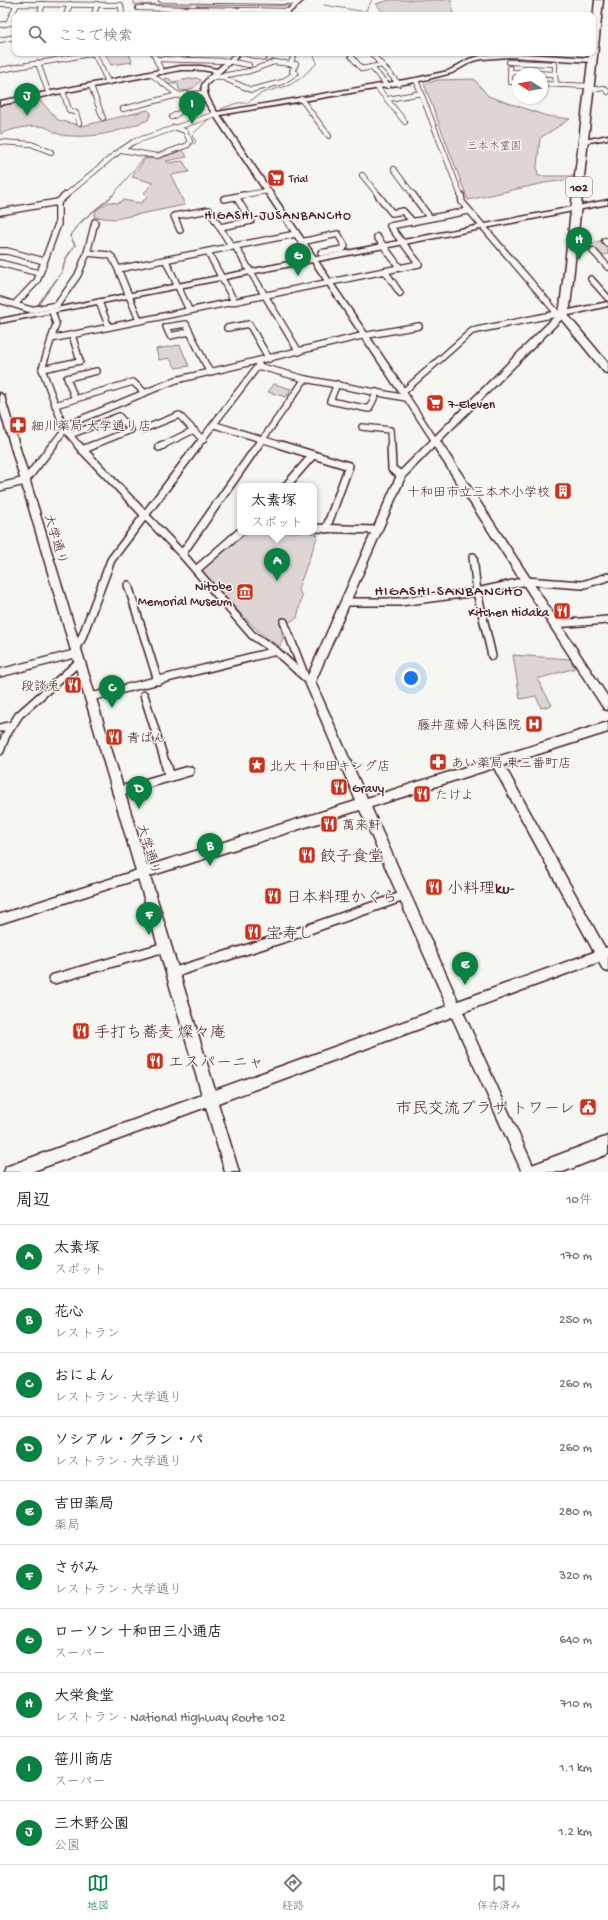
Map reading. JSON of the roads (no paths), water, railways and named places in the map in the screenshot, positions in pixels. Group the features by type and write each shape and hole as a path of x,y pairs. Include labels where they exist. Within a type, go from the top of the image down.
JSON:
{"highway":[{"path":"596,20 598,0"},
{"name":"102","path":"560,313 565,307 577,208 592,56"},
{"path":"560,313 608,370"},
{"path":"539,1172 608,1145"}],"street":[{"path":"161,0 299,1"},
{"path":"191,9 193,0"},
{"path":"287,12 299,1"},
{"path":"0,4 121,4 122,12"},
{"path":"13,12 17,4"},
{"path":"40,12 43,4"},
{"path":"67,12 70,4"},
{"path":"95,12 97,4"},
{"path":"138,8 262,12"},
{"path":"8,23 12,15"},
{"path":"0,25 12,22"},
{"path":"0,40 12,38"},
{"path":"0,70 78,56"},
{"path":"96,56 108,82"},
{"path":"154,56 162,72"},
{"path":"235,56 209,78 203,86 204,93 216,114 435,441 608,706"},
{"path":"255,56 264,58"},
{"path":"291,64 293,56"},
{"path":"351,56 362,69 382,65"},
{"path":"373,56 399,84"},
{"path":"0,212 58,202 121,150 133,142 216,114 399,84 450,72 475,59 491,56 509,59 554,61 592,56"},
{"path":"156,59 229,61 249,65"},
{"path":"509,59 510,82 512,82"},
{"path":"554,61 556,84"},
{"path":"209,78 250,71 274,62 296,64 292,71 296,73 290,78 251,90 221,77"},
{"path":"38,63 49,94"},
{"path":"371,67 388,86"},
{"path":"0,103 186,68 217,71"},
{"path":"510,72 555,74"},
{"path":"150,74 178,95 193,104 172,117"},
{"path":"416,80 462,202 481,227 560,313"},
{"path":"548,84 607,89"},
{"path":"91,86 103,118"},
{"path":"377,87 405,122"},
{"path":"63,91 69,110 76,113 79,123"},
{"path":"123,108 178,95 204,93"},
{"path":"388,99 422,93"},
{"path":"301,99 329,136"},
{"path":"121,150 156,156 188,145 190,141 185,131 174,127"},
{"path":"583,141 608,136"},
{"path":"0,142 32,144 51,152"},
{"path":"394,169 430,218"},
{"path":"362,175 392,213 403,211 413,222"},
{"path":"224,199 267,191"},
{"path":"220,227 251,221 236,197"},
{"path":"15,304 37,281 58,224 58,202"},
{"path":"0,321 608,202"},
{"path":"180,230 174,216 209,210 250,272 299,352"},
{"path":"51,339 419,264 390,226 468,211"},
{"path":"0,300 30,310 58,305 78,274 95,222"},
{"path":"118,269 166,261 296,234"},
{"path":"301,242 338,234 345,246 343,249 321,253"},
{"path":"377,237 400,268"},
{"path":"592,250 608,267"},
{"path":"0,251 44,260"},
{"path":"208,252 234,301"},
{"path":"86,253 109,255 112,257 139,320"},
{"path":"166,261 189,310"},
{"path":"0,263 39,273"},
{"path":"385,271 400,293"},
{"path":"591,279 608,298"},
{"path":"99,302 109,327"},
{"path":"259,364 305,378 378,392 404,395 472,331 608,304"},
{"path":"52,311 56,324 42,369 64,428 82,450 182,554 252,635 276,651 308,680"},
{"path":"308,680 346,602 401,475 560,313"},
{"path":"227,328 248,324 269,359"},
{"path":"0,487 25,481 64,428 69,424 144,392 176,380 259,364 269,359 418,326"},
{"path":"189,332 210,373"},
{"path":"42,369 80,361 72,335"},
{"path":"0,751 12,724 19,715 78,653 81,640 111,560 215,425 259,364"},
{"path":"75,399 67,378 97,371"},
{"path":"182,554 305,378"},
{"path":"56,405 133,382 144,392"},
{"path":"337,384 330,401 369,409 378,392"},
{"name":"大学通り","path":"0,396 3,421 25,481 78,653 117,792 143,873 232,1172"},
{"path":"144,429 179,415 203,440"},
{"path":"70,435 119,416 131,430 82,450"},
{"path":"215,425 349,466 326,529"},
{"path":"362,427 390,430 392,470 401,475"},
{"path":"159,447 194,430"},
{"path":"289,483 313,454"},
{"path":"317,528 376,530"},
{"path":"196,570 237,535"},
{"path":"473,557 477,592 492,656"},
{"path":"346,602 400,602 477,592 526,581 582,585 608,578"},
{"path":"128,585 158,681"},
{"path":"554,624 608,620"},
{"path":"284,622 308,680 404,896 529,1172"},
{"path":"91,698 276,651"},
{"path":"0,673 78,653"},
{"path":"144,695 170,777"},
{"path":"0,728 12,724"},
{"path":"0,919 608,726"},
{"path":"11,1172 456,1009 606,958 496,761"},
{"path":"117,792 189,771"},
{"path":"172,973 289,936 404,896"},
{"path":"54,979 165,947"}],"waterway":[{"path":"134,0 134,4 190,5"},
{"path":"365,12 372,0"},
{"path":"195,5 289,6"},
{"path":"324,5 365,12"},
{"path":"221,109 237,103 247,103 262,93 290,85 301,78 317,63 314,56"},
{"path":"188,147 196,142 192,135 211,117"},
{"path":"112,195 144,158 149,157"},
{"path":"37,306 62,272 65,260 75,245 70,236 74,230 84,219 112,195"}],"place":[{"name":"三木野公園","path":"27,116"},
{"name":"笹川商店","path":"192,124"},
{"name":"Trial","path":"276,178"},
{"name":"大栄食堂","path":"579,260"},
{"name":"ローソン 十和田三小通店","path":"298,276"},
{"name":"7-Eleven","path":"435,403"},
{"name":"細川薬局 大学通り店","path":"18,425"},
{"name":"十和田市立三本木小学校","path":"563,491"},
{"name":"太素塚","path":"277,581"},
{"name":"Nitobe Memorial Museum","path":"245,592"},
{"name":"Kitchen Hidaka","path":"562,611"},
{"name":"段談兎","path":"73,685"},
{"name":"おによん","path":"112,708"},
{"name":"藤井産婦人科医院","path":"534,724"},
{"name":"青ばん","path":"114,737"},
{"name":"あい薬局 東三番町店","path":"438,762"},
{"name":"北大 十和田キング店","path":"257,765"},
{"name":"Gravy","path":"339,787"},
{"name":"たけよ","path":"422,794"},
{"name":"ソシアル・グラン・パ","path":"139,809"},
{"name":"萬来軒","path":"329,824"},
{"name":"餃子食堂","path":"307,855"},
{"name":"花心","path":"210,866"},
{"name":"小料理ku-","path":"434,887"},
{"name":"日本料理かぐら","path":"273,896"},
{"name":"宝寿し","path":"253,932"},
{"name":"さがみ","path":"149,935"},
{"name":"吉田薬局","path":"465,985"},
{"name":"手打ち蕎麦 燦々庵","path":"81,1031"},
{"name":"エスパーニャ","path":"155,1061"},
{"name":"市民交流プラザ トワーレ","path":"588,1107"}],"district":[{"name":"HIGASHI-JUSANBANCHO","path":"278,214"},
{"name":"HIGASHI-SANBANCHO","path":"449,590"}],"park label":[{"name":"三本木霊園","path":"494,145"}]}
